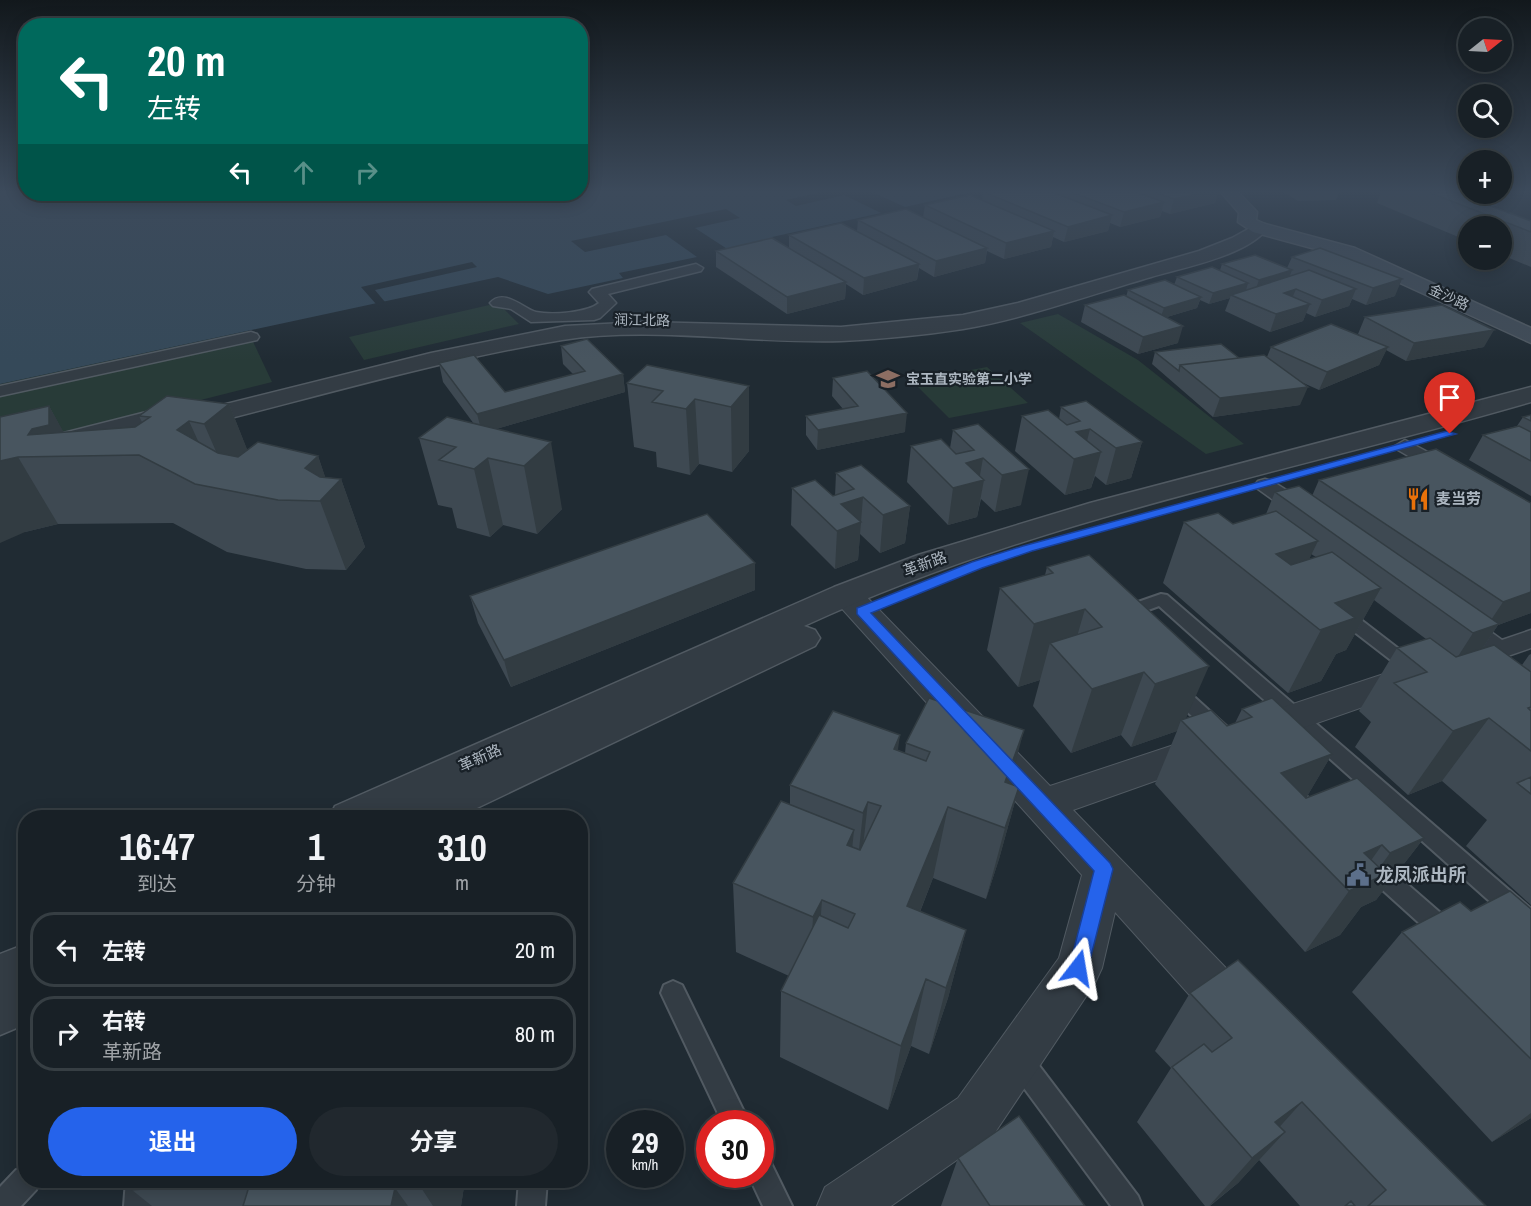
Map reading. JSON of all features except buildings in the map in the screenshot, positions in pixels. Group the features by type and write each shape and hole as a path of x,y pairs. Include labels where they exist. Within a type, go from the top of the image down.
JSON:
{"main road":[{"name":"金沙路","path":"1336,248 1531,336"},
{"name":"金沙路","path":"1363,248 1531,325"}],"street":[{"name":"润江北路","path":"0,457 435,345 532,324 618,319 843,325 960,313 1197,248"},
{"name":"润江北路","path":"0,469 421,363 543,336 633,328 842,334 963,322 1023,308 1223,248"},
{"path":"498,303 515,305 531,317 594,315 608,303 597,292 696,268"},
{"path":"0,391 250,337"},
{"name":"革新路","path":"431,810 854,603 921,565 1006,537 1531,394"},
{"name":"革新路","path":"369,810 854,603 1028,549 1531,411"},
{"path":"1405,446 1463,480"},
{"path":"1265,485 1324,526"},
{"path":"854,603 1264,1042"},
{"path":"1441,609 1499,650 1531,639"},
{"path":"1043,804 1294,717 1424,677"},
{"path":"844,1206 976,1116 1078,968 1104,869"},
{"path":"0,978 18,970"},
{"path":"0,1011 18,1003"}],"lane":[{"path":"1161,599 1294,717 1525,918 1457,942 1229,740 1101,621 1161,599"},
{"path":"1327,601 1424,677"},
{"path":"673,993 730,1110"},
{"path":"1016,1057 1128,1206"},
{"path":"2,1206 19,1188"},
{"path":"138,1206 139,1188"},
{"path":"531,1206 532,1188"},
{"path":"769,1188 778,1206"}],"green space":[{"path":"498,303 519,324 364,360 349,337"},
{"path":"1058,314 1138,360 1244,444 1206,454 1020,323"},
{"path":"248,331 272,382 0,451 0,384"},
{"path":"987,367 1028,403 949,418 912,381"}],"water":[{"path":"0,248 580,248 585,252 603,248 685,248 697,257 619,273 623,278 548,294 498,277 0,384"},
{"path":"726,248 758,248 735,254"}],"pier":[{"path":"472,262 477,267 375,290 385,302 376,304 361,287"}],"place":[{"name":"宝玉直实验第二小学","path":"888,379"},
{"name":"麦当劳","path":"1418,499"},
{"name":"龙凤派出所","path":"1358,875"}],"route":[{"path":"1078,968 1104,869 862,611 977,565 1028,549 1450,434"}]}
